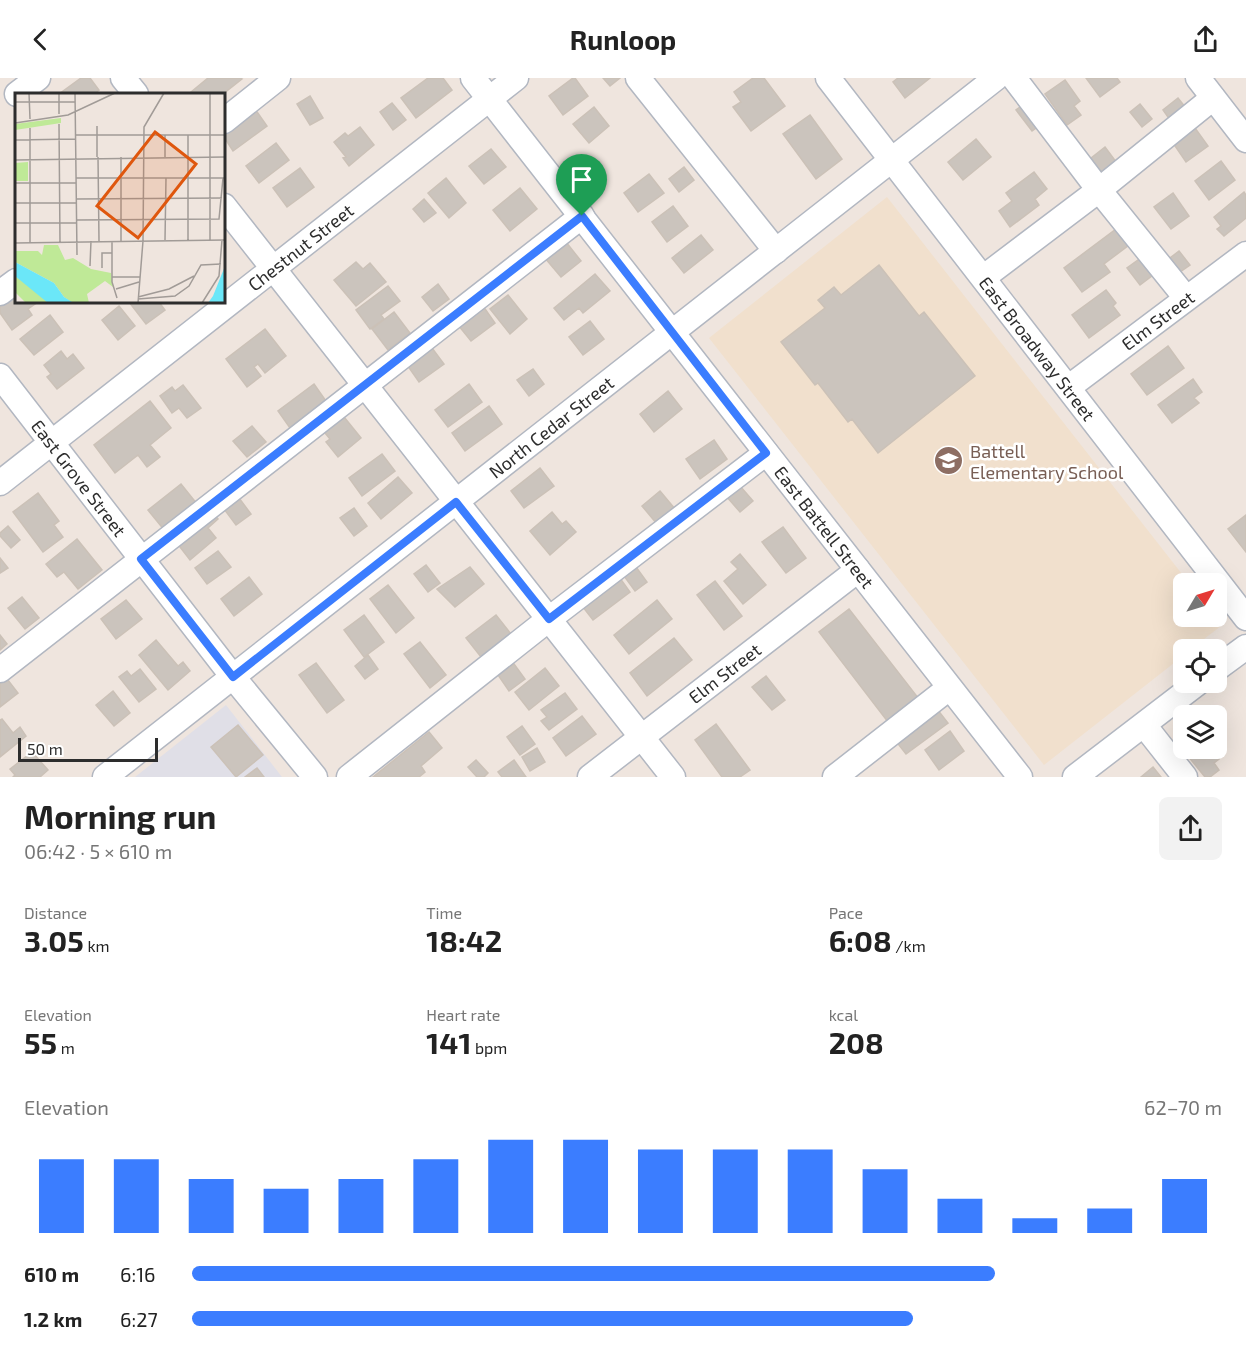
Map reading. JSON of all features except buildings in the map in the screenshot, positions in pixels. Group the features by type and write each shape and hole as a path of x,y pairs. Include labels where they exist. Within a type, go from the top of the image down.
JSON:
{"street":[{"path":"19,93 38,78"},
{"path":"123,78 135,93"},
{"path":"225,120 278,78"},
{"name":"East Battell Street","path":"473,78 1020,777"},
{"name":"Chestnut Street","path":"0,483 516,78"},
{"path":"638,78 776,252"},
{"name":"East Broadway Street","path":"828,78 1246,618"},
{"name":"North Cedar Street","path":"105,777 996,78"},
{"path":"1014,78 1186,298"},
{"path":"1198,78 1246,140"},
{"path":"0,108 15,97"},
{"path":"984,277 1100,190 1214,98"},
{"path":"225,207 673,777"},
{"path":"0,670 582,216"},
{"name":"Elm Street","path":"1069,387 1246,254"},
{"path":"0,293 15,282"},
{"name":"East Grove Street","path":"0,376 233,677 315,777"},
{"path":"349,777 549,619 766,453"},
{"name":"Elm Street","path":"590,777 858,570"},
{"path":"1227,661 1246,646"},
{"path":"835,777 950,688"},
{"path":"1075,777 1185,693"},
{"path":"1144,725 1185,777"}],"shaded area":[{"name":"Battell Elementary School","path":"887,197 1181,573 1173,573 1173,627 1220,627 1204,639 1173,639 1173,664 1044,765 709,338"},
{"path":"226,705 282,777 135,777"}],"place":[{"name":"Battell Elementary School","path":"949,461"}],"route":[{"path":"582,216 766,453 549,619 456,502 233,677 141,559 582,216"}]}
